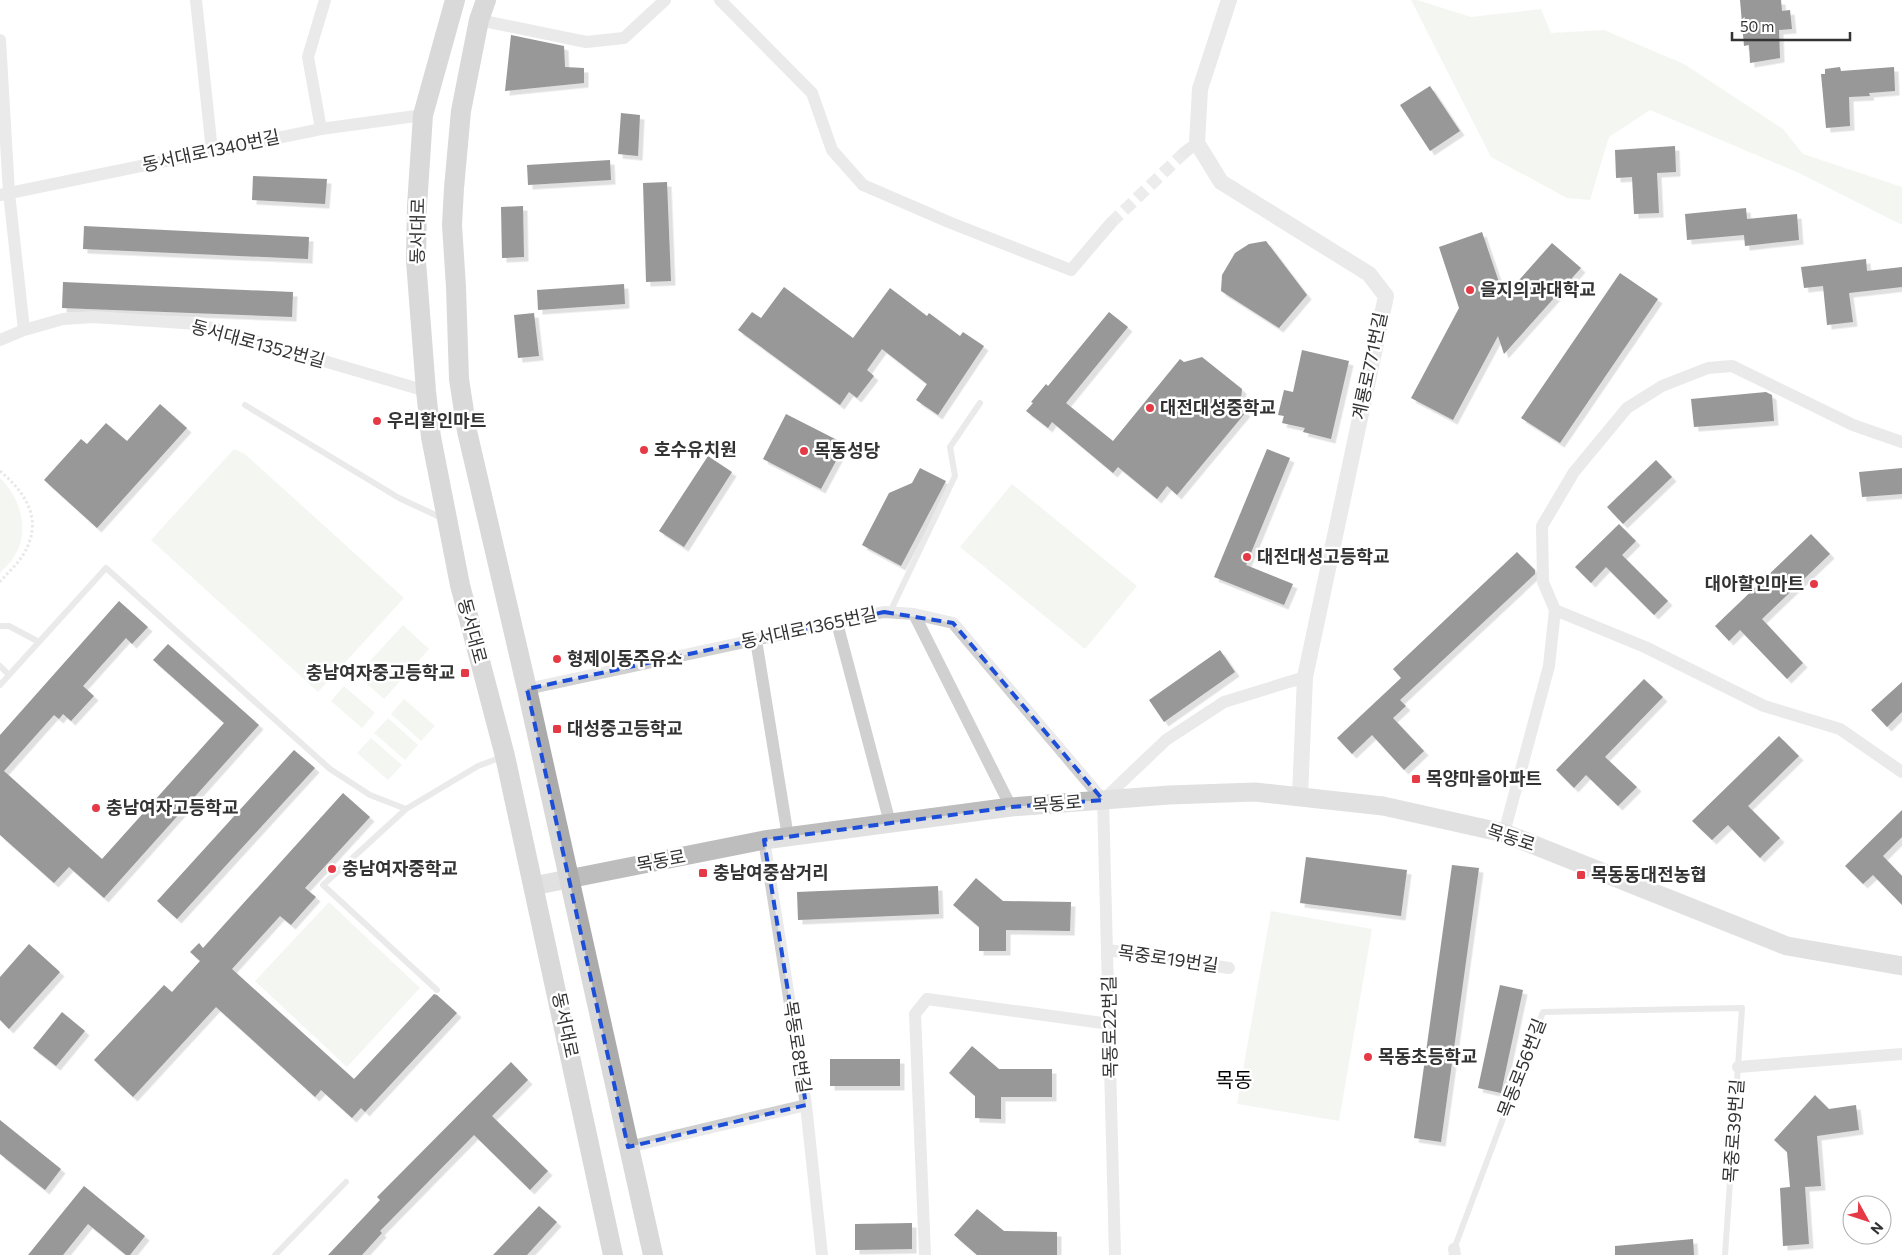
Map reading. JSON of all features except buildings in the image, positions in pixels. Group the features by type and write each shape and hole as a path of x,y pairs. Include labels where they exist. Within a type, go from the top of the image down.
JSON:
{"main road":[{"name":"동서대로","path":"455,0 424,115 417,206 416,261 431,437 460,585 505,756 559,996 613,1255"},
{"name":"동서대로","path":"486,0 479,20 461,111 454,188 452,225 459,379 467,431 527,689 653,1255"},
{"name":"목동로","path":"533,886 764,840 1011,807 1170,795 1255,792 1383,806 1504,832 1787,946 1902,966"}],"street":[{"path":"196,0 212,152"},
{"path":"321,129 308,57 325,0"},
{"path":"479,20 586,42 624,38 665,0"},
{"path":"720,0 812,93 832,150 863,185 951,223 1071,270 1111,223"},
{"name":"계룡로771번길","path":"1229,0 1200,89 1191,147 1221,182 1369,274 1386,296 1305,677 1300,796"},
{"path":"0,40 4,194 24,330"},
{"name":"동서대로1340번길","path":"4,194 321,129 424,115"},
{"name":"동서대로1352번길","path":"0,340 24,330 63,319 93,317 198,324 426,391"},
{"path":"1504,832 1549,666 1554,610 1543,582 1542,526 1574,472 1627,408 1662,386 1708,368 1732,366 1853,425 1902,442"},
{"path":"1554,610 1645,647 1764,706 1840,729 1902,772"},
{"name":"동서대로1365번길","path":"527,689 884,612 914,614 953,624 1104,800"},
{"name":"목동로","path":"914,614 1011,807"},
{"path":"837,622 890,823"},
{"path":"756,640 788,837"},
{"name":"목동로","path":"1104,800 1166,740 1224,702 1305,677"},
{"name":"목동로22번길","path":"1104,800 1114,1255"},
{"name":"목동로8번길","path":"764,840 806,1106 822,1255"},
{"name":"목중로19번길","path":"1108,950 1228,968"},
{"path":"924,1255 915,1014 927,999 1110,1024"},
{"path":"1738,1067 1902,1054"},
{"path":"628,1147 806,1106"}],"lane":[{"path":"890,612 955,476 950,447 980,403"},
{"path":"245,405 398,498 447,520"},
{"path":"0,685 106,568 330,769 370,795 406,809"},
{"path":"0,626 10,626 40,642"},
{"path":"0,666 9,675"},
{"path":"437,990 323,885 406,809 478,766 505,756"},
{"name":"목중로39번길","path":"1725,1255 1742,1008"},
{"name":"목동로56번길","path":"1455,1252 1543,1012 1742,1008"},
{"path":"275,1255 346,1182"}],"path":[{"path":"0,471 16,485 28,503 32,519 31,537 23,556 0,582"}],"highlighted area":[{"path":"884,612 953,623 1103,800 1011,807 764,840 806,1105 628,1147 527,689"}],"shaded area":[{"path":"1411,0 1417,0 1471,17 1541,9 1551,33 1604,30 1684,64 1783,129 1803,154 1902,187 1902,225 1799,173 1650,110 1609,137 1590,200 1567,198 1491,157"},
{"path":"234,449 245,454 404,598 318,692 151,540"},
{"path":"0,478 13,495 18,506 21,516 22,538 10,562 0,573"},
{"path":"1012,484 1137,586 1085,649 960,547"},
{"path":"403,625 429,649 384,699 357,675"},
{"path":"344,686 375,713 362,728 331,701"},
{"path":"404,699 435,726 421,741 391,714"},
{"path":"388,718 418,745 405,760 374,733"},
{"path":"371,738 402,765 388,780 357,753"},
{"path":"329,902 420,988 347,1067 255,981"},
{"path":"1271,911 1372,929 1339,1121 1237,1104"}],"tunnel":[{"path":"1111,223 1185,152"}],"place":[{"name":"을지의과대학교","path":"1470,290"},
{"name":"대전대성중학교","path":"1150,408"},
{"name":"우리할인마트","path":"377,421"},
{"name":"호수유치원","path":"644,450"},
{"name":"목동성당","path":"804,451"},
{"name":"대전대성고등학교","path":"1247,557"},
{"name":"대아할인마트","path":"1814,584"},
{"name":"형제이동주유소","path":"557,659"},
{"name":"충남여자중고등학교","path":"465,673"},
{"name":"대성중고등학교","path":"557,729"},
{"name":"목양마을아파트","path":"1416,779"},
{"name":"충남여자고등학교","path":"96,808"},
{"name":"충남여자중학교","path":"332,869"},
{"name":"충남여중삼거리","path":"703,873"},
{"name":"목동동대전농협","path":"1581,875"},
{"name":"목동초등학교","path":"1368,1057"}],"district":[{"name":"목동","path":"1234,1080"}]}
